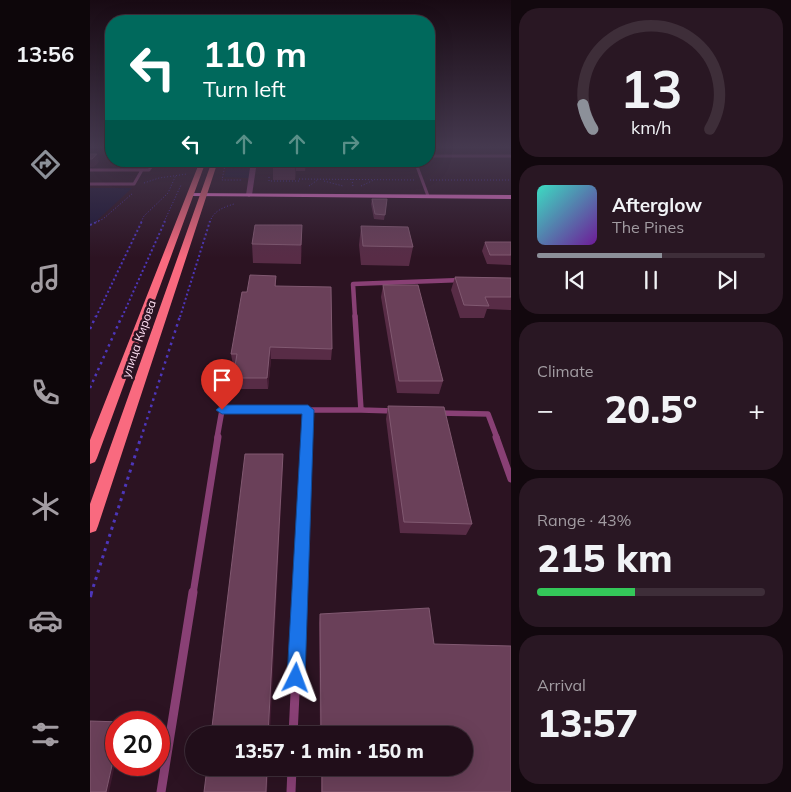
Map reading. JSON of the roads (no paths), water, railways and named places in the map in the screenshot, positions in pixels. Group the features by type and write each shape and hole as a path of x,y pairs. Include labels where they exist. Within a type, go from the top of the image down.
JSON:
{"main road":[{"name":"улица Кирова","path":"90,458 194,184"},
{"name":"улица Кирова","path":"90,526 207,184"},
{"path":"190,194 511,197"}],"street":[{"path":"249,195 250,184"}],"lane":[{"path":"90,184 134,184"},
{"path":"423,184 428,196"},
{"path":"398,411 361,410 353,284 470,280"},
{"path":"161,792 222,410 368,410"},
{"path":"293,726 308,410"},
{"path":"428,412 488,414 511,479"},
{"path":"291,792 292,776"}]}
